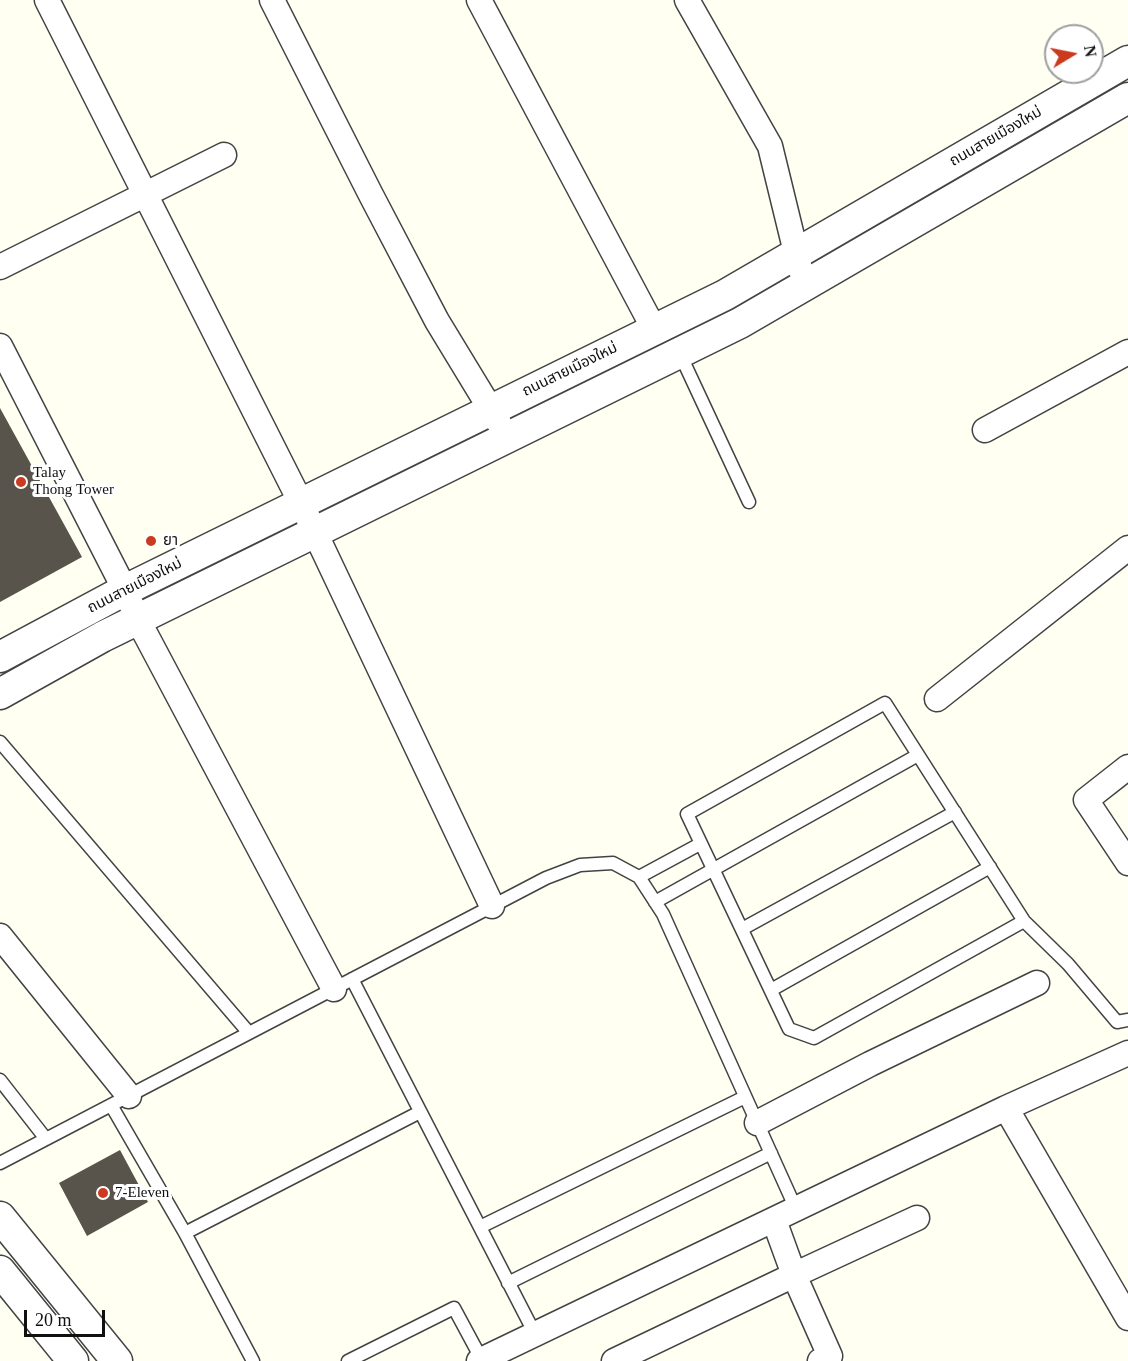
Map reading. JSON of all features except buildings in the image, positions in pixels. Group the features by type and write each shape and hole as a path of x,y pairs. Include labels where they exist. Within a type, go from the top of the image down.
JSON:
{"street":[{"path":"47,0 301,503 492,906"},
{"path":"272,0 370,195 437,321 507,437"},
{"path":"479,0 654,329"},
{"path":"687,0 770,146 804,286"},
{"name":"ถนนสายเมืองใหม่","path":"0,657 125,590 725,295 1128,61"},
{"name":"ถนนสายเมืองใหม่","path":"0,694 102,637 740,323 1128,98"},
{"path":"0,267 224,155"},
{"path":"0,346 125,590 138,620 343,984"},
{"path":"985,430 1128,352"},
{"path":"937,699 1128,548"},
{"path":"1128,767 1086,800 1128,863"},
{"path":"0,936 120,1101"},
{"path":"757,1123 870,1064 1037,983"},
{"path":"480,1360 1006,1108 1128,1053"},
{"path":"1006,1108 1128,1318"},
{"path":"0,1217 117,1361"},
{"path":"614,1361 641,1355 794,1275 917,1218"},
{"path":"774,1220 794,1275 830,1356 820,1361"},
{"path":"0,1271 73,1361"}],"lane":[{"path":"680,352 749,502"},
{"path":"1024,921 814,1038 789,1029 687,814 885,703 1024,921 1068,964 1117,1022 1128,1020"},
{"path":"0,742 249,1033"},
{"path":"655,902 918,755"},
{"path":"742,929 955,812"},
{"path":"639,877 700,844"},
{"path":"0,1163 546,878 580,865 613,863 639,877 663,914 796,1209"},
{"path":"771,990 990,867"},
{"path":"343,984 420,1112 535,1334"},
{"path":"0,1080 46,1139"},
{"path":"480,1227 745,1097"},
{"path":"120,1101 185,1233 253,1361"},
{"path":"185,1233 420,1112"},
{"path":"508,1283 771,1153"},
{"path":"348,1361 454,1308 480,1360"}],"place":[{"name":"Talay Thong Tower","path":"21,482"},
{"name":"ยา","path":"151,541"},
{"name":"7-Eleven","path":"103,1193"}]}
